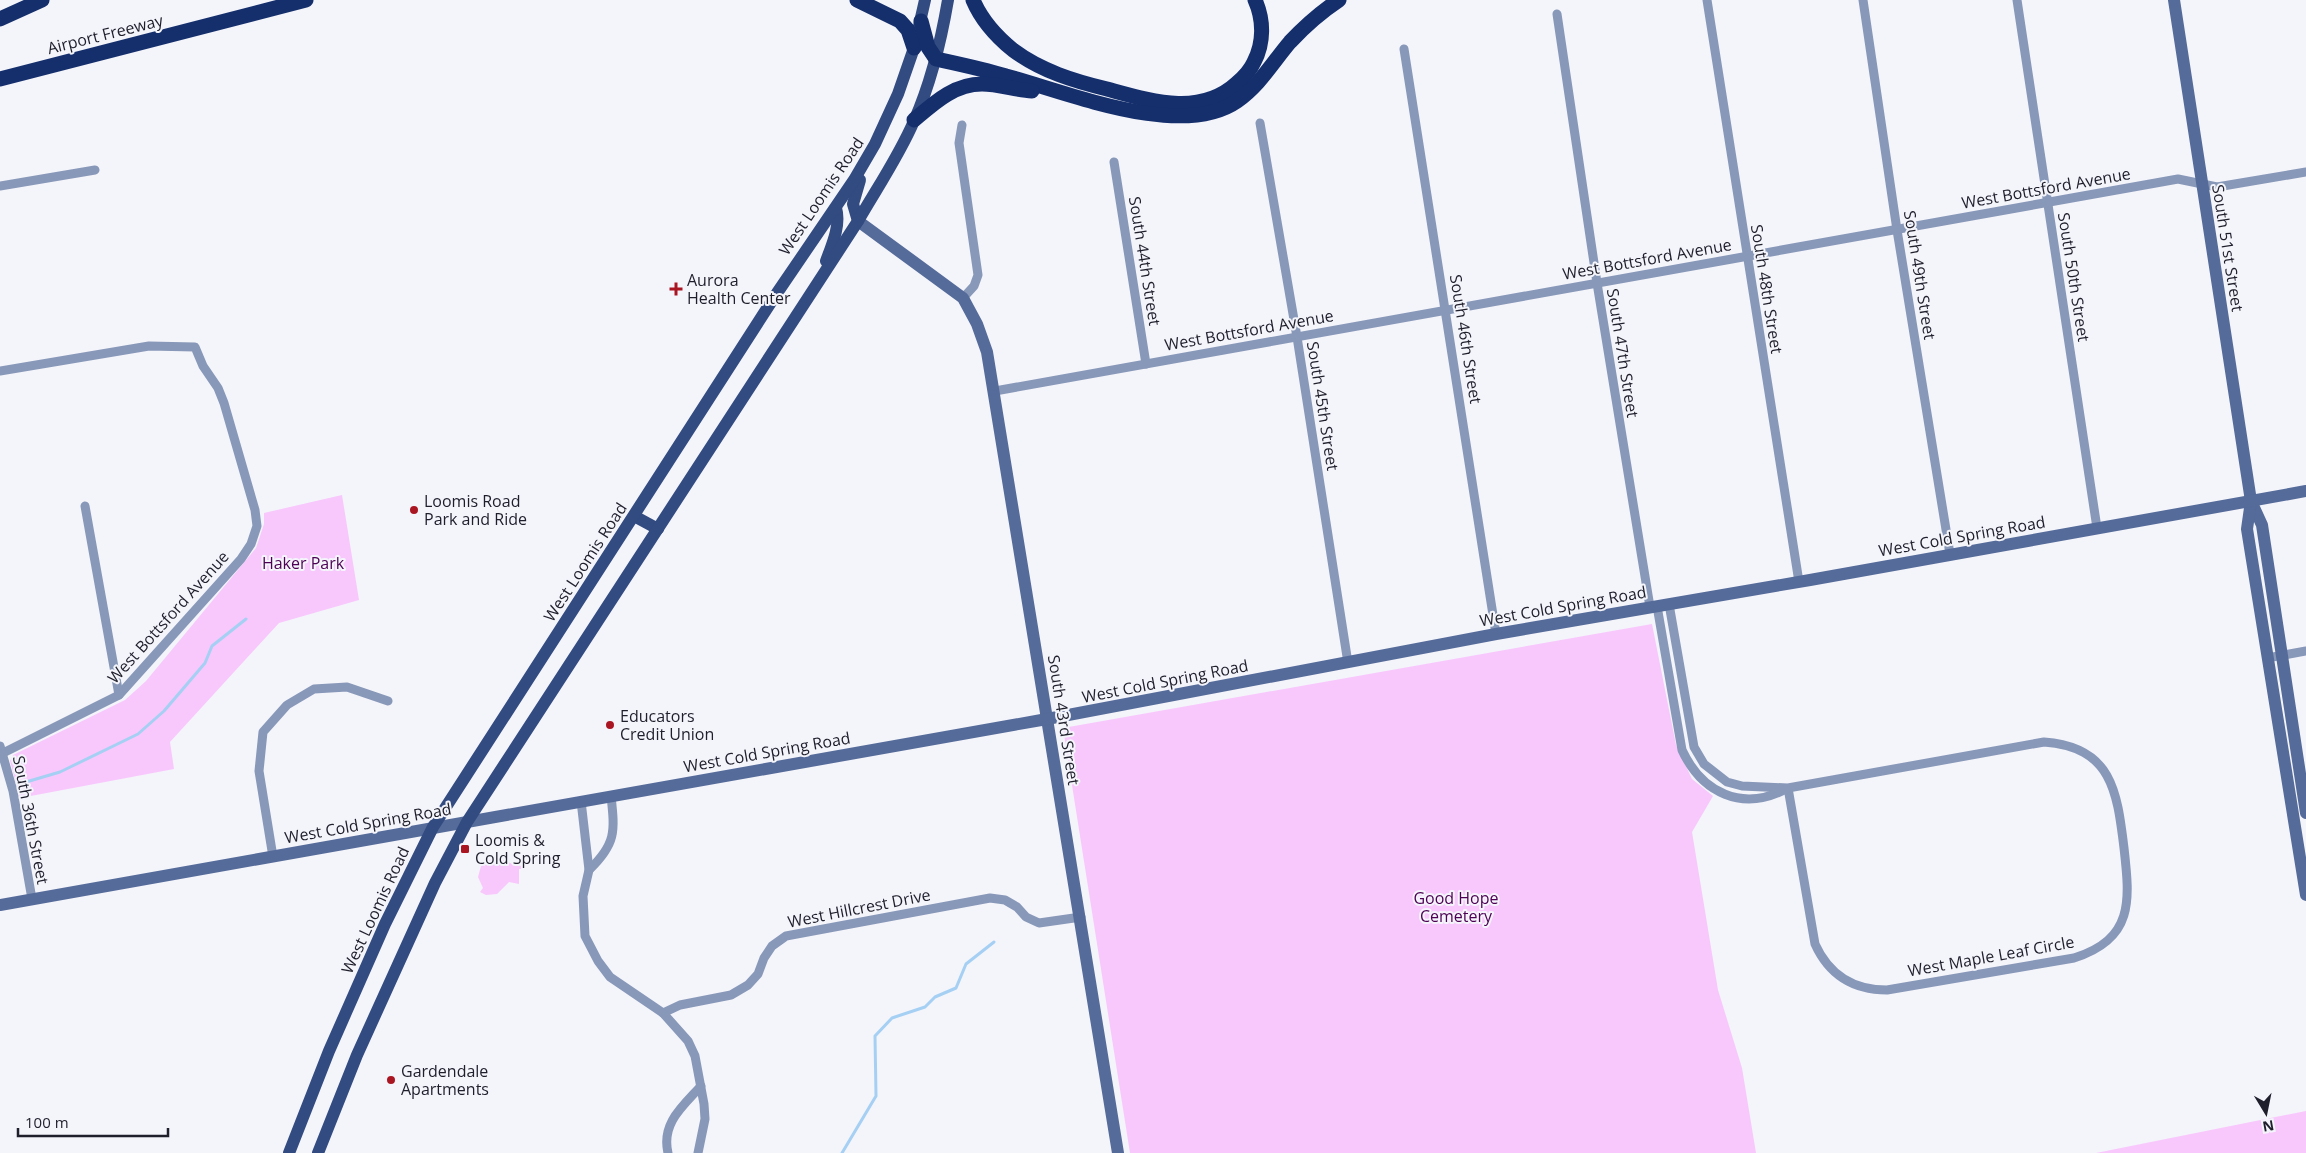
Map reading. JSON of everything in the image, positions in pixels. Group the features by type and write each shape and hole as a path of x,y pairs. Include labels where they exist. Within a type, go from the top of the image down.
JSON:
{"highway":[{"path":"0,19 42,0"},
{"name":"Airport Freeway","path":"0,78 306,0"},
{"path":"857,0 900,21 908,30 914,48"},
{"path":"973,0 985,20 1002,39 1027,59 1052,72 1078,82 1150,101 1188,104 1218,97 1230,89 1252,68 1262,39 1260,18 1255,0"},
{"path":"921,21 928,47 936,59 1006,76 1056,92 1169,117 1207,115 1221,110 1248,93 1308,24 1339,0"},
{"path":"914,120 953,90 974,85 1056,92"}],"main road":[{"name":"West Loomis Road","path":"289,1153 329,1051 385,924 433,827 804,251 836,208 867,159 888,118 914,48 925,0"},
{"path":"318,1153 357,1056 435,882 467,822 858,221 900,149 914,120 936,59 948,0"},
{"path":"858,221 853,204 867,159"},
{"path":"818,282 834,238 838,216 836,208"},
{"path":"634,516 658,529"}],"street":[{"name":"South 48th Street","path":"1707,0 1799,582"},
{"name":"South 49th Street","path":"1863,0 1897,230 1950,554"},
{"name":"South 50th Street","path":"2017,0 2098,528"},
{"name":"South 51st Street","path":"2174,0 2251,501 2262,525 2306,813"},
{"name":"South 47th Street","path":"1557,14 1596,283 1658,605"},
{"name":"South 46th Street","path":"1404,49 1496,634"},
{"name":"South 45th Street","path":"1260,123 1297,337 1348,664"},
{"path":"962,125 958,143 978,275 974,286 963,298"},
{"name":"South 44th Street","path":"1114,162 1146,364"},
{"path":"0,186 95,170"},
{"name":"West Bottsford Avenue","path":"994,391 2178,179 2217,187 2306,172"},
{"name":"South 43rd Street","path":"858,221 963,298 977,324 987,352 1118,1153"},
{"name":"West Bottsford Avenue","path":"0,371 149,346 195,347 203,366 218,388 224,403 251,494 257,526 251,544 241,559 119,695 2,750"},
{"name":"West Cold Spring Road","path":"0,905 1047,719 1348,664 1496,634 2306,491"},
{"name":"South 51st Street","path":"2251,501 2247,529 2306,894"},
{"path":"85,506 119,695"},
{"name":"West Maple Leaf Circle","path":"1658,605 1694,747 1704,764 1727,782 1742,786 1788,788 2044,742 2075,747 2094,759 2108,775 2118,804 2128,888 2127,903 2122,918 2115,933 2105,944 2091,953 2074,958 1887,990 1857,987 1831,970 1821,958 1815,944 1788,788"},
{"name":"West Maple Leaf Circle","path":"1658,605 1682,750 1698,778 1723,794 1740,798 1771,797 1788,788"},
{"path":"2268,658 2306,652"},
{"path":"273,857 259,771 263,732 287,705 314,689 347,688 388,701"},
{"path":"1682,750 1694,747"},
{"name":"South 36th Street","path":"2,750 13,791 32,899"},
{"path":"589,870 605,854 612,841 614,829 611,796"},
{"path":"581,801 589,870 583,896 582,912 585,936 598,961 610,978 663,1013 688,1041 695,1056 701,1086 704,1119 698,1153"},
{"name":"West Hillcrest Drive","path":"663,1013 680,1005 731,995 748,985 758,974 764,958 772,946 786,936 990,898 1005,900 1017,907 1026,917 1039,923 1081,918"},
{"path":"668,1153 666,1137 669,1124 701,1086"}],"green space":[{"name":"Haker Park","path":"342,495 359,600 279,623 170,742 174,769 20,798 10,761 13,755 125,700 146,681 256,548 264,524 264,513"},
{"name":"Good Hope Cemetery","path":"1652,624 1676,745 1692,779 1713,796 1692,832 1718,990 1742,1068 1756,1153 1130,1153 1063,728"},
{"path":"492,858 522,866 519,869 519,884 509,882 497,894 486,895 480,892 483,888 478,877 481,866"},
{"path":"2306,1111 2306,1153 2096,1153"}],"waterway":[{"path":"26,782 60,772 138,734 164,711 205,663 212,646 246,619"},
{"path":"842,1153 876,1096 875,1036 892,1018 925,1007 935,997 956,988 966,964 994,942"}],"place":[{"name":"Aurora Health Center","path":"676,289"},
{"name":"Loomis Road Park and Ride","path":"414,510"},
{"name":"Educators Credit Union","path":"610,725"},
{"name":"Loomis & Cold Spring","path":"465,849"},
{"name":"Gardendale Apartments","path":"391,1080"}]}
